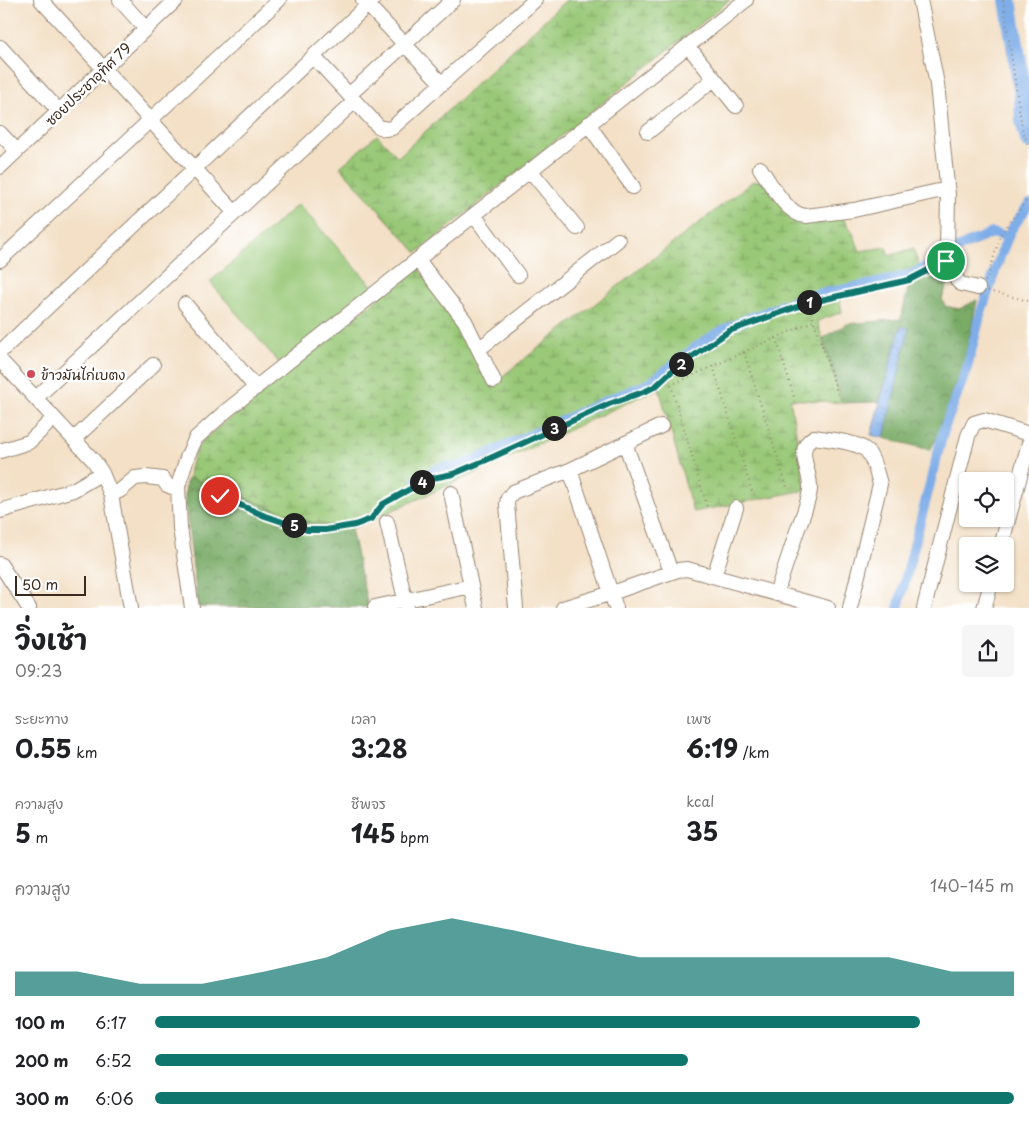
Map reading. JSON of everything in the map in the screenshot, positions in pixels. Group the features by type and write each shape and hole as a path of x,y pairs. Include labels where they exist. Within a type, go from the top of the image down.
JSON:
{"street":[{"path":"40,0 235,213"},
{"path":"120,0 146,29"},
{"name":"ซอยประชาอุทิศ 79","path":"0,167 176,0"},
{"path":"0,260 279,0"},
{"path":"36,398 235,213 405,44 453,0"},
{"path":"314,56 378,126 385,129 392,128 535,0"},
{"path":"192,608 180,528 180,485 196,438 256,388 746,0"},
{"path":"920,0 936,84 947,189 947,256 959,282 982,288"},
{"path":"0,352 314,56 368,2 442,84"},
{"path":"688,46 736,106"},
{"path":"0,48 59,111"},
{"path":"648,132 714,79"},
{"path":"588,124 633,187"},
{"path":"0,133 17,151"},
{"path":"760,168 788,206 799,216 854,210 947,189"},
{"path":"530,170 577,228"},
{"path":"474,215 518,275"},
{"path":"479,349 618,240"},
{"path":"418,260 465,321 494,380"},
{"path":"185,304 256,388"},
{"path":"0,360 5,376 36,398 94,460 102,473 111,495 131,608"},
{"path":"74,439 153,365"},
{"path":"0,451 29,442 54,418"},
{"path":"924,608 968,436 974,423 984,420 1029,434"},
{"path":"516,608 508,498 513,492 570,470 661,426"},
{"path":"776,594 810,490 810,480 803,449 807,441 814,437 860,446 867,451 875,466 880,484 850,608"},
{"path":"625,443 671,572"},
{"path":"1003,537 1029,443"},
{"path":"570,470 616,608"},
{"path":"0,511 73,490 102,473"},
{"path":"111,495 121,490 132,479 139,477 163,479 167,485 180,485"},
{"path":"451,493 476,608"},
{"path":"714,576 736,508"},
{"path":"387,522 406,604"},
{"path":"0,564 29,608"},
{"path":"563,608 671,572 687,569 828,608"},
{"path":"375,607 406,604 471,586"},
{"path":"984,608 989,592"}],"path":[{"path":"1003,0 1022,128 1029,148"},
{"path":"1029,197 1000,234 987,279 982,288 1029,301"},
{"path":"180,485 220,496 265,516 307,530 344,528 371,519 383,504 428,479 453,474 609,404 656,386 668,375 729,331 808,303 909,280 947,256"},
{"path":"808,303 839,398"},
{"path":"671,385 814,321"},
{"path":"776,338 794,397"},
{"path":"744,352 787,488"},
{"path":"713,366 753,495"},
{"path":"668,375 706,507"}],"green space":[{"path":"566,0 730,0 417,253 340,167 377,135 398,157"},
{"path":"753,181 763,181 785,208 842,217 852,231 860,251 886,247 889,256 913,248 921,271 900,280 838,292 842,312 817,321 842,403 790,399 806,490 693,512 659,388 351,529 310,522 189,477 193,457 203,440 417,267 460,321 493,389 505,374"},
{"path":"298,204 375,289 280,364 210,282"},
{"path":"948,264 954,280 949,280 942,299 945,306 959,309 977,300 963,369 953,389 940,432 930,450 884,438 908,328 901,326 879,402 842,403 823,338 847,324 901,319 909,284"},
{"path":"189,477 310,522 351,529 368,607 198,607 185,500 186,483"}],"water":[{"path":"901,326 909,328 884,438 871,435"}],"waterway":[{"path":"1008,0 1023,95 1024,121 1029,140"},
{"path":"898,608 944,429 967,368 981,312 1011,230 1029,204"},
{"path":"417,480 442,467 455,467 466,464 603,402 648,384 703,342 745,320 807,296 873,284 912,274 966,244 993,233 1008,237"}],"place":[{"name":"ข้าวมันไก่เบตง","path":"31,374"}],"route":[{"path":"220,496 265,516 307,530 325,530 355,525 371,519 383,504 428,479 453,474 609,404 656,386 672,371 705,346 729,331 796,306 909,280 946,261"}]}
